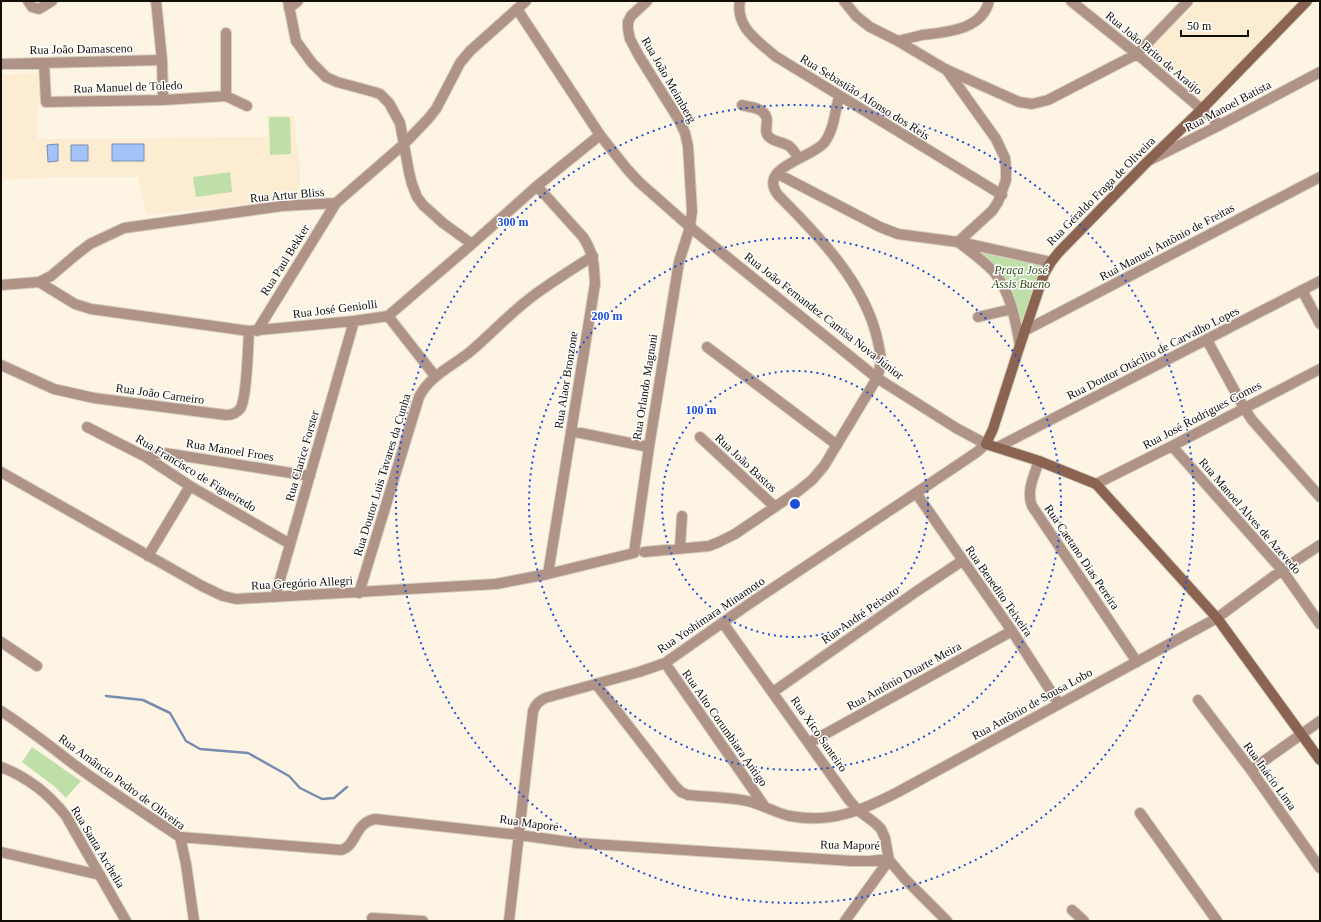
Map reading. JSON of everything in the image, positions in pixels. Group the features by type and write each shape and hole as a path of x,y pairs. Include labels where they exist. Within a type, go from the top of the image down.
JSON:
{"main road":[{"name":"Rua Geraldo Fraga de Oliveira","path":"986,444 993,429 1044,274 1051,262 1147,162 1201,110 1307,1"},
{"name":"Rua João Fernandez Camisa Nova Júnior","path":"986,444 1039,461 1096,484 1217,618 1320,760"}],"street":[{"path":"28,1 32,7 39,8 52,1"},
{"path":"156,1 162,60 163,100"},
{"path":"298,1 289,4 296,41 312,63 326,77 337,82 380,94 389,103 400,122 412,184 420,201 443,223 472,244"},
{"name":"Rua Artur Bliss","path":"1,285 39,282 51,276 90,244 124,228 282,206 336,203 404,144 428,119 436,109 460,63 526,1"},
{"name":"Rua João Meimberg","path":"647,1 631,16 628,22 628,29 630,38 639,56 679,120 685,133 688,146 692,211 690,227"},
{"name":"Rua Sebastião Afonso dos Reis","path":"740,1 740,19 752,36 775,56 1002,195"},
{"path":"844,1 861,21 946,69 1020,102 1032,104 1048,100 1137,54 1188,1"},
{"path":"898,41 948,32 974,23 988,7 989,1"},
{"name":"Rua João Brito de Araújo","path":"1071,1 1137,54 1220,125"},
{"name":"Rua João Fernandez Camisa Nova Júnior","path":"517,9 600,135 639,182 690,227 877,378 956,428 986,444"},
{"path":"226,33 226,96"},
{"name":"Rua João Damasceno","path":"1,64 162,60"},
{"name":"Rua Manuel de Toledo","path":"44,63 46,102 163,100 226,96 247,106"},
{"path":"946,69 996,139 1005,158 1006,168 1006,180 1002,195 992,210 958,242"},
{"name":"Rua Manoel Batista","path":"1147,162 1320,72"},
{"path":"839,96 831,130 822,145 814,151 784,166 778,174 880,227 898,234 958,242 1051,262"},
{"path":"742,105 756,109 765,114 768,119 766,131 767,135 770,138 788,146 798,158"},
{"name":"Rua José Geniolli","path":"39,282 75,304 91,309 253,331 354,321 388,316 472,244 536,186 600,135"},
{"name":"Rua Gregório Allegri","path":"1,472 202,586 223,596 236,599 249,600 275,597 496,584 548,574 639,552 709,546 735,534 797,492 812,480 824,466 881,369 881,357 876,334 870,314 858,291 824,244 775,191 774,180 778,174"},
{"name":"Rua Manuel Antônio de Freitas","path":"1026,330 1320,177"},
{"name":"Rua Alaor Bronzone","path":"536,186 583,237 588,245 593,256 595,284 548,574"},
{"name":"Rua Paul Bekker","path":"253,331 336,203"},
{"name":"Rua Orlando Magnani","path":"639,552 649,446 679,262 690,227"},
{"path":"958,242 993,272 1007,293 1020,345"},
{"name":"Rua Doutor Luis Tavares da Cunha","path":"360,593 419,397 426,386 435,376 456,363 471,351 537,293 593,256"},
{"name":"Rua Doutor Otácilio de Carvalho Lopes","path":"998,447 1320,281"},
{"path":"1302,290 1320,324"},
{"path":"978,316 1012,309"},
{"path":"388,316 435,376"},
{"name":"Rua Clarice Forster","path":"275,597 354,321"},
{"name":"Rua João Carneiro","path":"1,365 54,389 88,397 226,416 233,415 241,408 253,331"},
{"path":"1207,340 1252,420 1320,498"},
{"path":"707,347 837,445"},
{"name":"Rua José Rodrigues Gomes","path":"1096,484 1320,369"},
{"name":"Rua Francisco de Figueiredo","path":"87,427 146,457 190,486 290,544"},
{"path":"570,431 649,446"},
{"name":"Rua João Bastos","path":"700,437 775,507"},
{"name":"Rua Yoshimara Minamoto","path":"508,921 533,711 535,705 539,701 665,663 916,494 977,452 986,444"},
{"name":"Rua Manoel Alves de Azevedo","path":"1172,446 1282,570 1320,624"},
{"name":"Rua Manoel Froes","path":"146,457 163,453 310,476"},
{"name":"Rua Caetano Dias Pereira","path":"1039,461 1030,488 1030,500 1032,506 1137,662"},
{"path":"148,556 190,486"},
{"name":"Rua Benedito Teixeira","path":"916,494 1012,631 1059,704"},
{"path":"680,548 682,516"},
{"name":"Rua Antônio de Sousa Lobo","path":"596,684 670,780 681,792 688,795 744,800 790,816 821,818 841,816 859,811 898,792 1217,618 1282,570 1320,545"},
{"name":"Rua André Peixoto","path":"773,692 962,561"},
{"name":"Rua Xico Santeiro","path":"723,623 849,800 859,811 881,829 885,838 889,859"},
{"name":"Rua Antônio Duarte Meira","path":"809,743 1012,631"},
{"path":"1,642 37,666"},
{"name":"Rua Alto Corumbiara Antigo","path":"665,663 765,807"},
{"name":"Rua Inácio Lima","path":"1198,700 1251,770 1320,868"},
{"name":"Rua Amâncio Pedro de Oliveira","path":"1,711 31,731 72,763 130,804 180,837 186,864 194,921"},
{"path":"1251,770 1320,721"},
{"name":"Rua Santa Archelia","path":"1,767 29,781 48,795 58,806 66,816 126,921"},
{"path":"1140,813 1217,921"},
{"name":"Rua Maporé","path":"180,837 341,850 347,847 364,823 376,819 576,843 813,857 852,861 889,859 904,879 947,921"},
{"path":"1,852 100,875"},
{"path":"845,921 889,859"},
{"path":"1072,910 1084,921"},
{"path":"372,918 423,921"}],"shaded area":[{"path":"1199,1 1302,1 1202,103 1145,54"},
{"path":"38,73 41,103 38,105 38,139 268,137 267,115 293,116 300,164 300,199 147,215 138,177 57,177 1,180 1,75"}],"green space":[{"path":"269,117 290,117 291,154 270,155"},
{"path":"230,172 232,192 196,197 193,177"},
{"name":"Praça José Assis Bueno","path":"971,247 1043,265 1021,324 1010,293"},
{"path":"32,747 81,781 66,798 54,786 22,762"}],"water":[{"path":"58,144 58,161 48,162 47,145"},
{"path":"112,144 144,144 144,161 112,161"},
{"path":"71,145 88,145 88,161 71,161"}],"waterway":[{"path":"106,696 143,700 170,713 186,741 200,749 248,753 289,776 300,788 322,799 334,798 347,787"}]}
